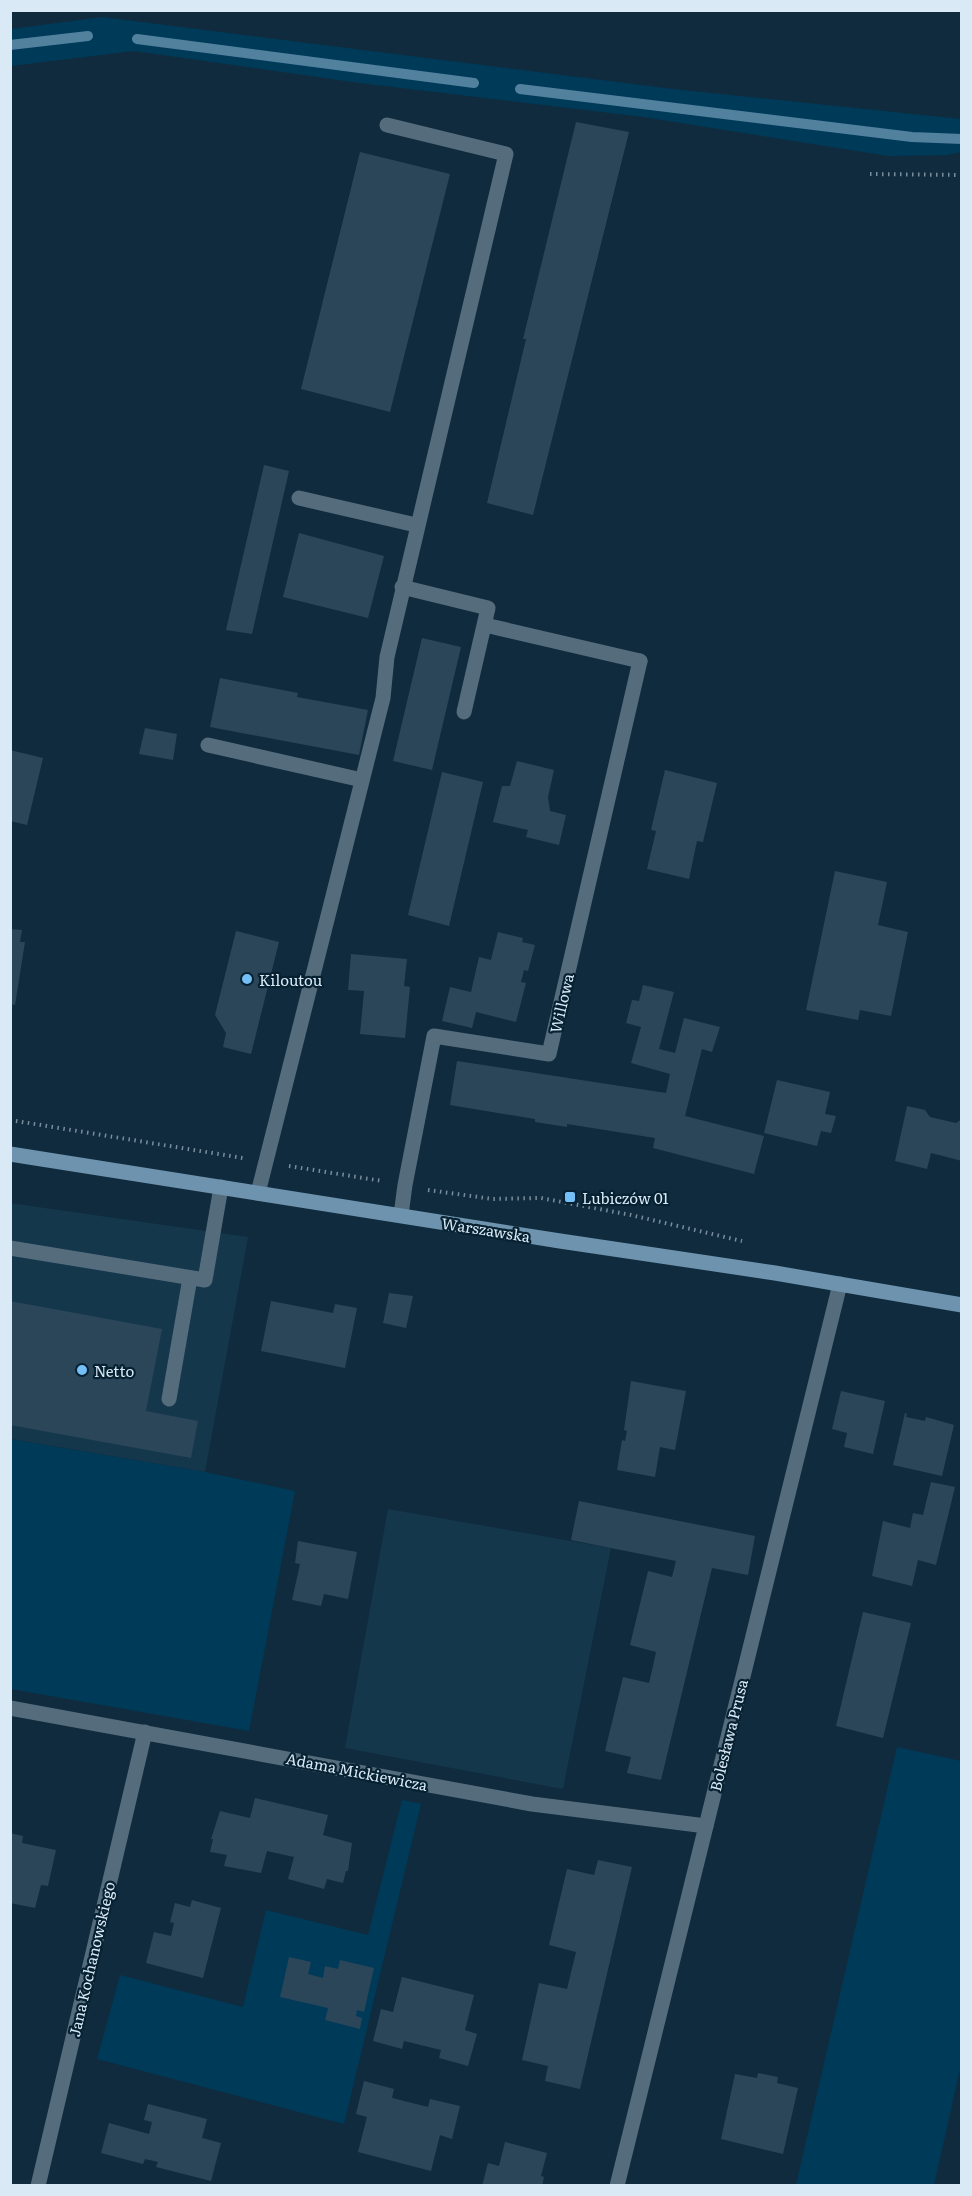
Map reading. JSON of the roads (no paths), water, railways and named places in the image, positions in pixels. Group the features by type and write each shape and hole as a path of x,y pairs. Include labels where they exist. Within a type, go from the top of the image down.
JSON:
{"main road":[{"name":"Warszawska","path":"10,1154 962,1305"}],"street":[{"path":"258,1193 383,698 387,657 416,525 506,154 387,125"},
{"path":"299,498 416,525"},
{"path":"402,587 488,608 464,712"},
{"name":"Willowa","path":"401,1215 434,1036 549,1054 640,661 485,625"},
{"path":"208,745 362,780"},
{"path":"10,1248 205,1280 221,1187"},
{"path":"169,1399 190,1278"},
{"name":"Bolesława Prusa","path":"617,2186 840,1284"},
{"name":"Adama Mickiewicza","path":"10,1708 532,1804 706,1826"},
{"name":"Jana Kochanowskiego","path":"38,2186 145,1732"}],"waterway":[{"path":"10,45 88,36"},
{"path":"137,39 474,83"},
{"path":"520,89 912,137 962,139"}],"place":[{"name":"Kiloutou","path":"247,979"},
{"name":"Lubiczów 01","path":"570,1197"},
{"name":"Netto","path":"82,1370"}]}
